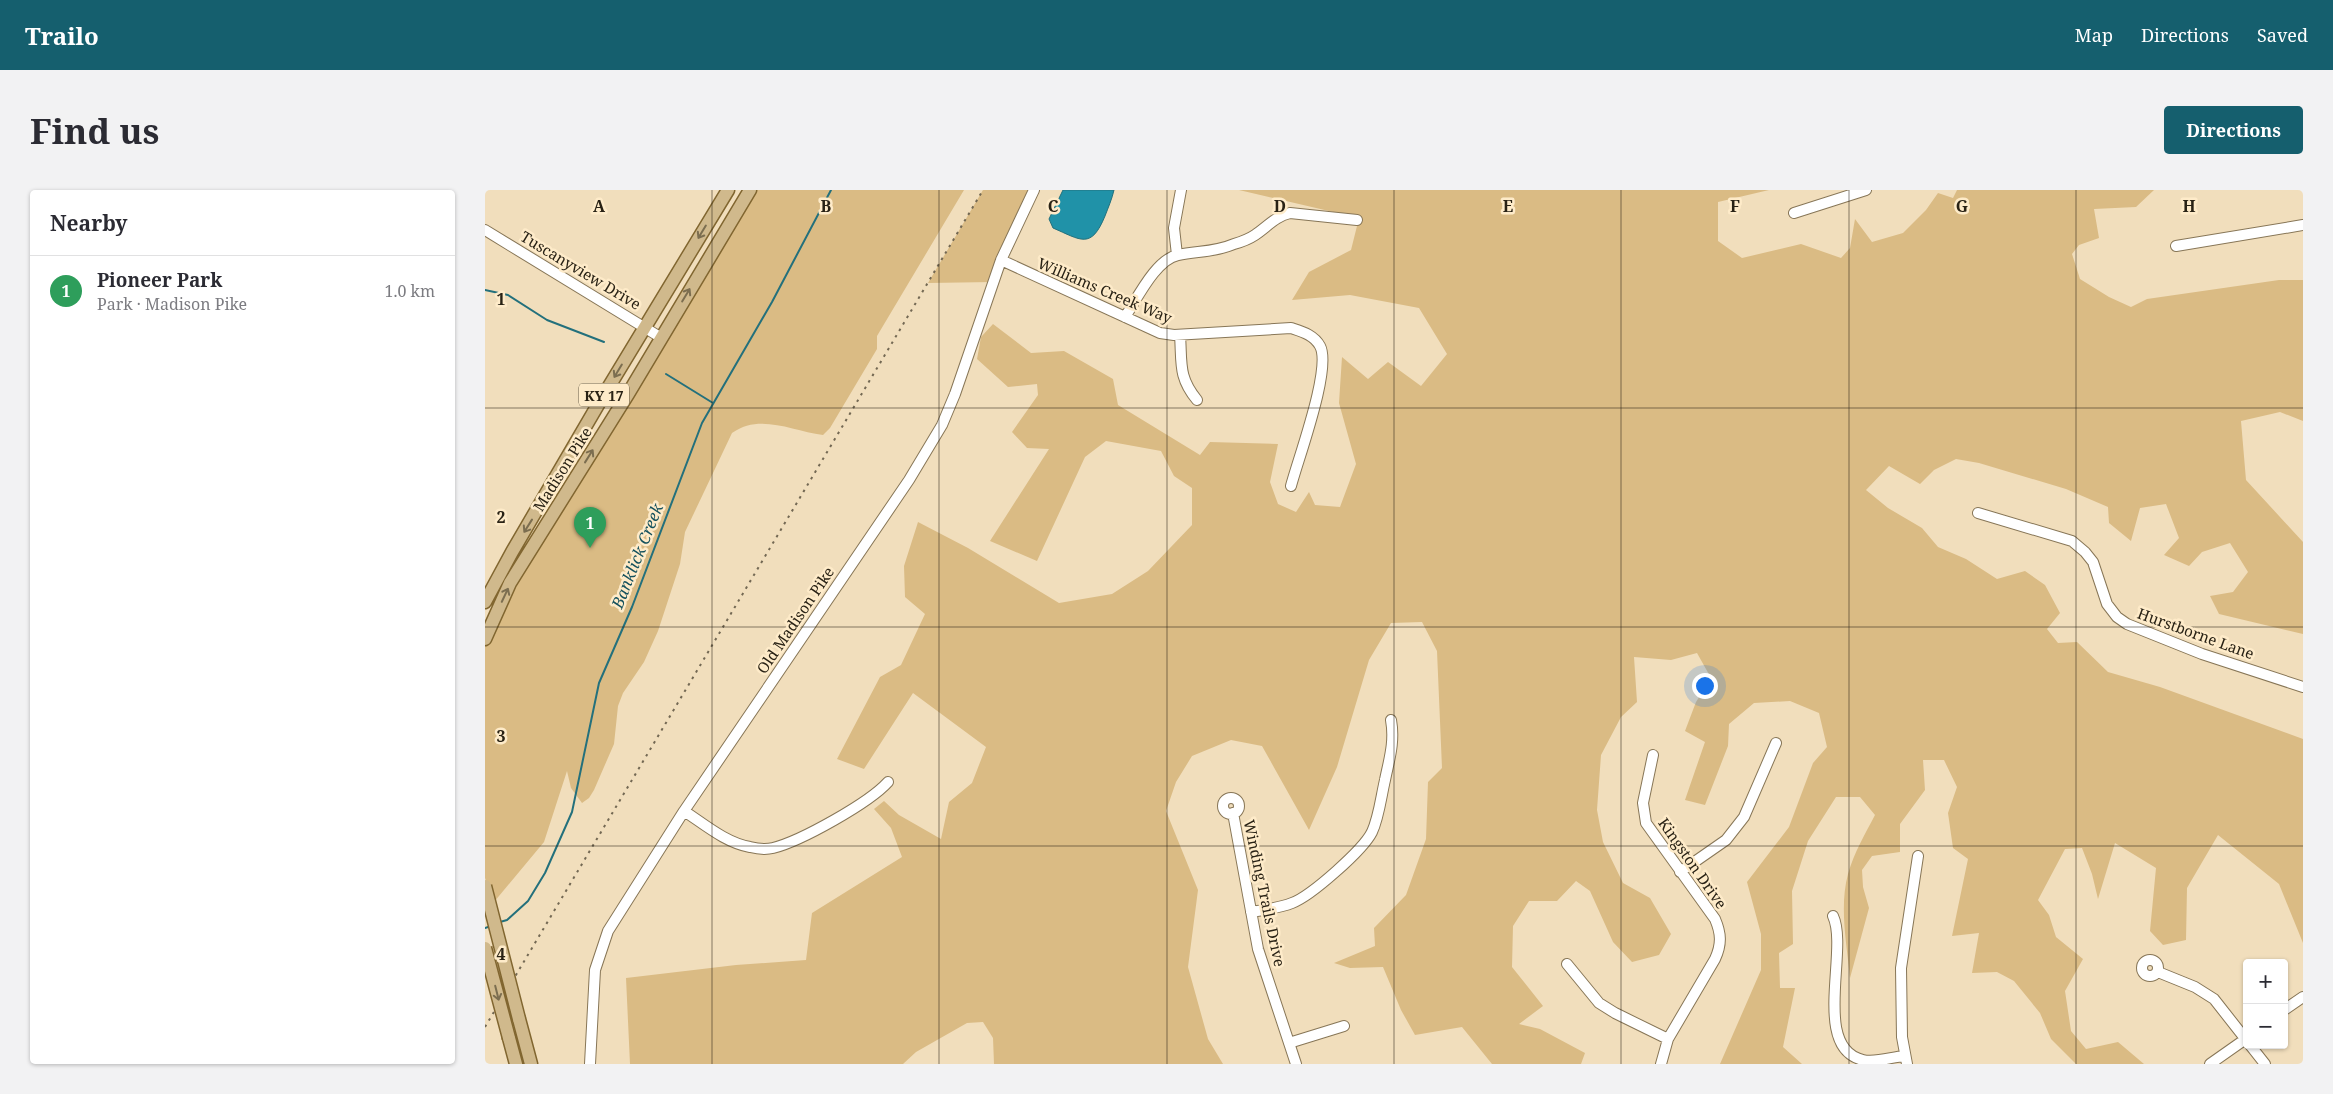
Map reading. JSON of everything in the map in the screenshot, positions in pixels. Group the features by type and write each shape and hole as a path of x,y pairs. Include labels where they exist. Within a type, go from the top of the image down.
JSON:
{"main road":[{"name":"Madison Pike","path":"485,602 512,552 727,190"},
{"name":"Madison Pike","path":"485,639 510,583 750,190"},
{"path":"485,886 531,1064"},
{"path":"485,948 516,1064"}],"street":[{"name":"Old Madison Pike","path":"591,1064 595,970 602,946 625,901 683,811 909,480 942,425 959,385 1001,260 1034,190"},
{"path":"1177,255 1174,228 1181,190"},
{"path":"1795,213 1866,190"},
{"path":"1125,317 1157,269 1166,260 1177,255 1207,253 1232,245 1255,235 1282,215 1290,213 1357,220"},
{"path":"2176,246 2303,225"},
{"name":"Tuscanyview Drive","path":"485,230 660,337"},
{"name":"Williams Creek Way","path":"1001,260 1160,333 1180,334 1291,328 1304,332 1314,338 1323,356 1322,377 1291,486"},
{"path":"1180,334 1182,377 1186,386 1197,400"},
{"name":"Hurstborne Lane","path":"1978,512 2072,541 2093,562 2107,604 2117,617 2127,624 2202,654 2303,687"},
{"path":"1251,912 1294,902 1312,890 1365,843 1372,832 1377,816 1394,737 1391,720"},
{"path":"1681,872 1726,840 1736,828 1744,816 1776,743"},
{"name":"Kingston Drive","path":"1653,755 1643,799 1644,816 1649,830 1715,919 1721,936 1719,950 1715,959 1668,1039 1661,1064"},
{"path":"683,811 737,843 765,849 787,844 823,825 876,795 888,782"},
{"name":"Winding Trails Drive","path":"1233,813 1262,962 1296,1064"},
{"path":"1833,916 1837,930 1834,1014 1841,1043 1849,1053 1862,1060 1906,1060 1902,1037 1902,953 1918,856"},
{"path":"1567,964 1599,1003 1668,1039"},
{"path":"2158,972 2195,987 2214,999 2243,1036"},
{"path":"2288,1007 2303,997"},
{"path":"1289,1042 1344,1026"},
{"path":"2210,1064 2243,1043"},
{"path":"2253,1049 2265,1064"}],"shaded area":[{"path":"750,190 964,190 877,336 877,349 830,428 823,435 776,425 754,424 732,433 685,532 680,564 658,631 644,662 623,693 618,706 614,744 594,790 589,798 582,803 571,788 567,771 544,842 494,902 485,878 485,639 489,628"},
{"path":"983,190 1034,190 993,282 928,283"},
{"path":"1239,190 1769,190 1718,202 1718,241 1742,258 1801,244 1841,258 1850,248 1855,219 1872,242 1903,233 1926,210 1938,193 1953,198 1957,190 2154,190 2136,207 2094,209 2099,238 2079,245 2072,254 2080,279 2109,297 2131,307 2147,299 2279,280 2303,280 2303,421 2280,412 2241,421 2246,480 2303,542 2303,634 2219,614 2210,596 2233,592 2248,572 2230,543 2202,552 2189,566 2164,555 2179,538 2166,504 2140,508 2131,541 2109,523 2108,507 2066,489 1979,463 1956,459 1934,470 1920,484 1889,466 1866,490 1888,508 1922,528 1938,547 1966,559 1997,579 2025,571 2045,585 2060,613 2047,629 2058,643 2077,642 2108,672 2160,687 2303,739 2303,943 2279,884 2218,835 2187,888 2186,940 2163,945 2150,931 2156,868 2115,843 2098,899 2092,874 2082,848 2065,849 2038,900 2049,915 2056,937 2083,959 2065,991 2071,1031 2086,1049 2118,1042 2144,1064 2076,1064 2051,1039 2040,1013 2014,981 1997,972 1972,973 1979,933 1952,936 1968,859 1953,848 1948,813 1957,787 1944,760 1923,760 1925,790 1900,824 1900,852 1872,856 1862,870 1863,887 1869,908 1850,978 1844,913 1845,887 1853,859 1875,815 1860,797 1836,797 1808,841 1792,891 1793,944 1779,953 1780,988 1795,988 1783,1047 1802,1064 1720,1064 1761,970 1761,934 1747,882 1789,827 1813,763 1827,747 1819,713 1790,701 1754,703 1729,724 1728,746 1705,805 1685,800 1705,742 1685,731 1696,702 1711,678 1697,653 1671,660 1634,657 1637,702 1621,717 1601,755 1597,810 1603,842 1623,883 1650,898 1671,934 1659,955 1632,962 1613,942 1590,891 1576,881 1557,901 1529,901 1513,926 1512,967 1543,1006 1519,1024 1540,1029 1585,1053 1581,1064 1492,1064 1462,1027 1415,1035 1401,1010 1383,967 1350,968 1334,963 1375,946 1374,928 1406,895 1426,839 1428,782 1442,768 1437,651 1422,622 1391,623 1369,660 1337,767 1309,830 1262,746 1231,740 1192,756 1176,782 1166,811 1198,890 1188,967 1208,1039 1223,1064 994,1064 993,1038 983,1022 967,1023 916,1052 903,1064 630,1064 626,978 736,965 806,960 812,913 902,857 891,828 874,809 884,801 899,815 941,839 949,802 972,783 986,747 913,693 864,769 837,759 880,677 901,665 925,614 905,597 904,566 918,522 968,548 1059,603 1112,594 1148,571 1192,525 1192,488 1174,476 1161,451 1106,441 1085,457 1037,561 990,541 1049,449 1027,448 1012,432 1038,395 1037,384 1008,387 977,359 981,337 993,324 1031,353 1064,351 1113,379 1118,405 1200,455 1210,442 1278,444 1270,482 1278,504 1296,512 1309,492 1315,505 1340,507 1356,464 1339,403 1342,357 1368,379 1388,362 1421,386 1447,354 1419,308 1350,295 1292,300 1309,272 1351,250 1359,218"}],"water":[{"path":"1063,190 1114,190 1100,227 1090,238 1078,238 1053,228 1049,219"}],"waterway":[{"name":"Banklick Creek","path":"500,922 507,920 528,901 545,873 572,812 599,683 632,607 702,423 772,302 831,190"},
{"path":"485,290 508,295 547,320 604,342"},
{"path":"666,374 713,403"},
{"name":"Banklick Creek","path":"485,928 491,926"}],"railway":[{"path":"485,1027 983,190"}],"place":[{"name":"Pioneer Park","path":"590,548"}]}
